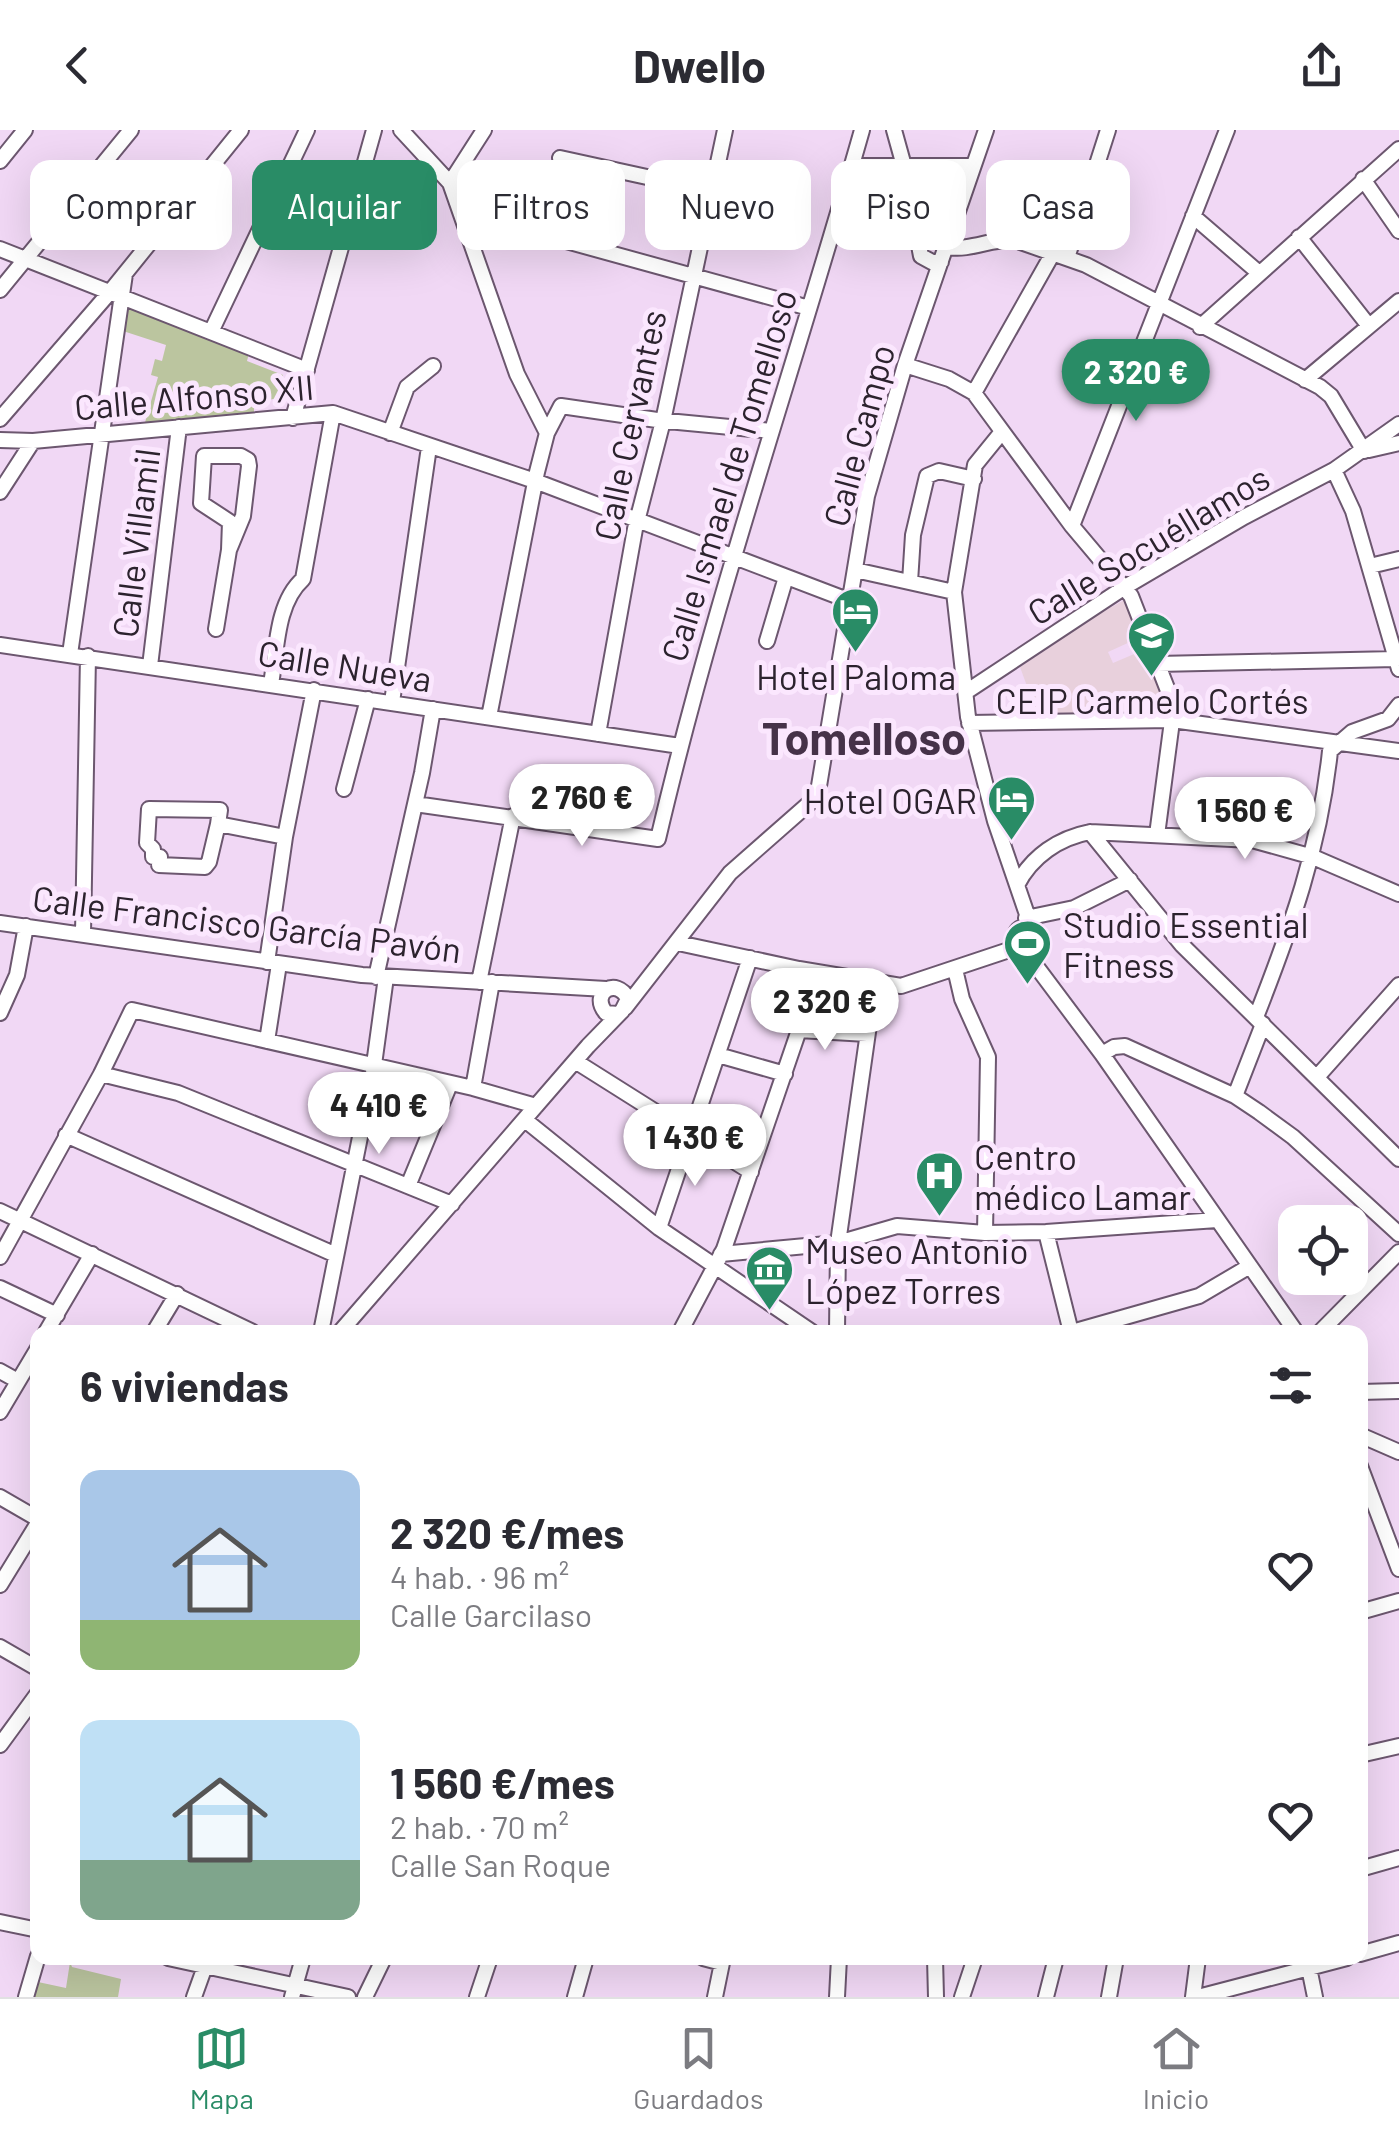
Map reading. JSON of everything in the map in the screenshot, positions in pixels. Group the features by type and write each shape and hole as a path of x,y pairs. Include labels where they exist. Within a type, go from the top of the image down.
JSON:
{"street":[{"path":"0,161 25,130"},
{"path":"0,290 131,130"},
{"path":"0,419 116,295 126,274 241,130"},
{"path":"211,332 307,130"},
{"path":"293,418 374,130"},
{"path":"401,130 450,183 457,201"},
{"path":"450,183 484,130"},
{"name":"Calle Cervantes","path":"718,160 725,130"},
{"name":"Calle Ismael de Tomelloso","path":"854,160 862,130"},
{"path":"894,130 902,160"},
{"name":"Calle Campo","path":"346,1325 622,1011 730,874 814,800 821,784 867,496 905,366 986,130"},
{"path":"974,393 1060,255 1108,130"},
{"path":"1072,526 1227,130"},
{"path":"1200,327 1399,150"},
{"path":"560,158 645,177"},
{"path":"966,166 973,166"},
{"path":"1363,179 1399,231"},
{"path":"1193,216 1258,273"},
{"name":"Calle Ismael de Tomelloso","path":"513,816 658,838 733,557 831,235"},
{"path":"1299,237 1370,326"},
{"path":"920,250 921,256 932,262 944,255 1005,239 1060,255 1331,396 1364,451"},
{"path":"0,249 307,370"},
{"path":"474,250 517,374 547,433"},
{"path":"598,250 809,308"},
{"name":"Calle Cervantes","path":"598,734 638,521 698,250"},
{"path":"70,654 116,295"},
{"path":"1305,380 1399,302"},
{"path":"390,434 408,388 433,366"},
{"path":"905,366 949,379 974,393 1072,526 1132,596 1174,706 1157,834"},
{"path":"532,401 663,421 771,431"},
{"path":"488,717 535,481 547,433 561,406"},
{"path":"271,684 285,605 302,579 333,413"},
{"name":"Calle Alfonso XII","path":"0,440 33,441 333,413 535,481 850,601"},
{"name":"Calle Socuéllamos","path":"966,692 1125,587 1334,470 1399,424"},
{"name":"Calle Villamil","path":"150,666 178,427"},
{"path":"1001,432 976,465 954,592 969,723 995,822 1051,988"},
{"path":"0,492 33,441"},
{"name":"Calle Socuéllamos","path":"1364,451 1399,444"},
{"path":"392,702 429,447"},
{"path":"175,456 241,456 248,460 243,516 230,550"},
{"path":"204,456 201,503 230,522 230,550 216,629"},
{"path":"1157,664 1397,655 1354,511 1334,470"},
{"path":"910,582 914,534 928,476 939,471 974,479"},
{"path":"1370,566 1399,558"},
{"path":"855,570 954,592"},
{"path":"767,641 786,577"},
{"name":"Calle Nueva","path":"0,644 680,746"},
{"path":"83,934 88,656"},
{"path":"267,1041 284,836 314,690"},
{"path":"344,789 368,699"},
{"path":"1235,1096 1313,857 1330,751 1352,732 1388,718 1399,705"},
{"path":"322,1325 374,1067 381,977 433,709"},
{"path":"969,723 1172,720 1399,751"},
{"path":"414,804 513,816 473,1088"},
{"path":"148,810 220,810 218,824 209,862 204,867 160,865 160,857 153,857 153,850 146,843 148,810"},
{"path":"218,824 284,836"},
{"path":"1018,885 1029,864 1044,852 1073,836 1090,832 1252,840 1313,857 1399,894"},
{"path":"1090,832 1182,945 1396,1148"},
{"path":"1031,928 1130,880"},
{"name":"Calle Francisco García Pavón","path":"0,922 381,977 610,988"},
{"path":"0,1013 26,926"},
{"path":"678,943 875,983 911,984 1020,946 1031,946 1031,928"},
{"path":"1020,946 1102,1054 1291,1325"},
{"path":"659,1228 750,958"},
{"path":"956,969 962,999 988,1057 985,1233"},
{"path":"610,988 626,995 622,1011 606,1013 600,1006 600,997 610,988 654,972"},
{"path":"837,1325 838,1243 875,983"},
{"path":"1317,1077 1399,984"},
{"path":"0,1257 132,1010 536,1106"},
{"path":"684,1325 718,1260 799,1030 867,1034"},
{"path":"1102,1054 1125,1046 1235,1096 1292,1137 1399,1234"},
{"path":"718,1055 785,1074"},
{"path":"575,1061 751,1172"},
{"path":"101,1074 178,1093 452,1204"},
{"path":"408,1186 450,1084"},
{"path":"525,1120 659,1228 718,1260 803,1325"},
{"path":"66,1135 336,1255"},
{"path":"0,1211 238,1325"},
{"path":"718,1260 838,1243 898,1226 985,1233 1046,1232 1217,1220"},
{"path":"1046,1232 1069,1325"},
{"path":"1327,1325 1399,1252"},
{"path":"51,1325 92,1254"},
{"path":"1096,1325 1199,1296 1250,1266"},
{"path":"0,1288 57,1315"},
{"path":"158,1325 177,1294"},
{"path":"0,1412 30,1361"},
{"path":"0,1371 18,1381"},
{"path":"1368,1392 1399,1391"},
{"path":"1368,1438 1399,1452"},
{"path":"1368,1487 1399,1569"},
{"path":"0,1497 30,1516"},
{"path":"0,1584 30,1534"},
{"path":"1368,1608 1399,1601"},
{"path":"0,1647 30,1664"},
{"path":"0,1745 30,1705"},
{"path":"1368,1753 1399,1746"},
{"path":"1368,1868 1399,1858"},
{"path":"0,1922 30,1928"},
{"path":"1368,1952 1399,1942"},
{"path":"26,1997 35,1965"},
{"path":"194,1997 206,1965"},
{"path":"216,1965 294,1991 348,1997"},
{"path":"294,1991 301,1965"},
{"path":"365,1997 381,1965"},
{"path":"477,1997 488,1965"},
{"path":"575,1997 584,1965"},
{"path":"715,1997 721,1965"},
{"path":"837,1997 839,1965"},
{"path":"935,1965 936,1997"},
{"path":"962,1997 973,1965"},
{"path":"1046,1997 1054,1965"},
{"path":"1109,1997 1115,1965"},
{"path":"1198,1965 1196,1997 1301,1965"},
{"path":"1308,1965 1315,1997"}],"shaded area":[{"path":"1126,599 1141,637 1108,652 1113,663 1146,649 1167,705 1166,714 1058,715 1055,703 1035,708 1020,667 1059,641 1058,637"}],"green space":[{"path":"127,307 249,353 247,361 283,375 278,398 254,403 254,418 144,426 158,377 151,375 155,359 162,361 166,345 123,331"},
{"path":"70,1965 121,1979 118,1997 34,1997 38,1982 66,1988"}],"place":[{"name":"Hotel Paloma","path":"856,654"},
{"name":"CEIP Carmelo Cortés","path":"1152,678"},
{"name":"Hotel OGAR","path":"1012,842"},
{"name":"Studio Essential Fitness","path":"1028,986"},
{"name":"Centro médico Lamar","path":"939,1218"},
{"name":"Museo Antonio López Torres","path":"770,1312"}],"district":[{"name":"Tomelloso","path":"864,737"}]}
